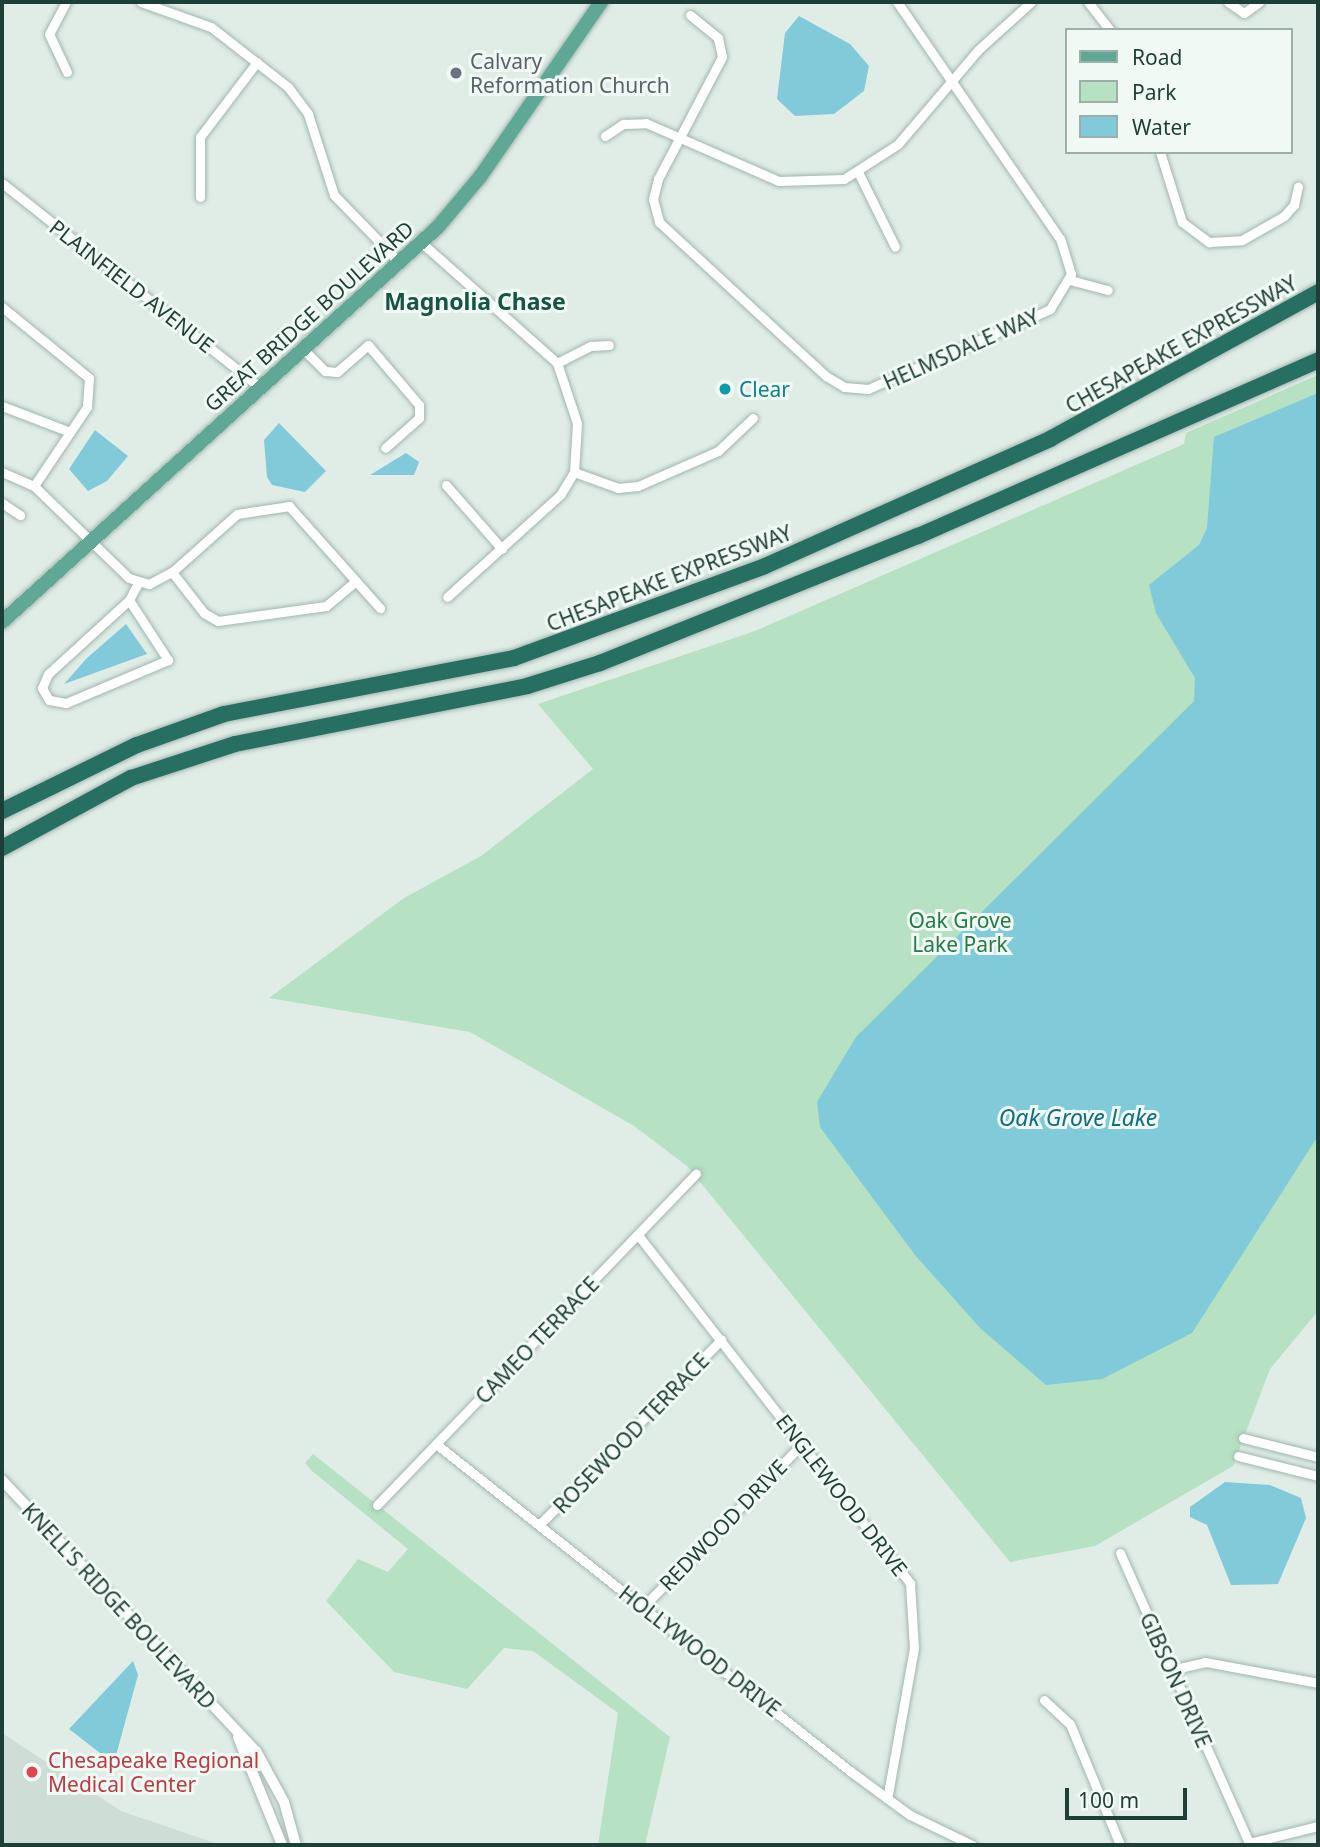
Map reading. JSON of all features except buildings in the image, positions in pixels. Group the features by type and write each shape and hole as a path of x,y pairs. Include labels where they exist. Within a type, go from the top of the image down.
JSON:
{"highway":[{"name":"CHESAPEAKE EXPRESSWAY","path":"2,811 126,750 224,715 514,658 740,576 1050,439 1318,292"},
{"path":"2,848 131,778 234,744 527,686 600,663 918,536 1318,360"}],"main road":[{"name":"GREAT BRIDGE BOULEVARD","path":"2,622 422,243 480,177 601,2"}],"street":[{"path":"66,2 50,34 67,72"},
{"path":"141,2 211,27 257,62 308,114 338,202 400,263"},
{"path":"897,2 950,83 1067,249 1070,281 1108,290"},
{"path":"606,136 641,122 794,184 859,174 898,144 950,83 1031,2"},
{"path":"1088,2 1108,28"},
{"path":"1228,2 1244,13 1259,2"},
{"name":"HELMSDALE WAY","path":"690,15 718,38 722,57 677,136 654,188 659,222 844,387 873,387 1032,317 1056,304 1070,281"},
{"path":"200,197 200,137 257,62"},
{"path":"1161,154 1182,222 1212,243 1242,240 1283,216 1294,205 1298,186"},
{"path":"859,174 895,247"},
{"name":"PLAINFIELD AVENUE","path":"2,183 262,389"},
{"path":"422,243 557,363 577,423 574,472 546,512 447,597"},
{"path":"2,307 89,378 87,407 34,486"},
{"path":"304,350 325,370 337,372 368,345 419,405 419,418 385,448"},
{"path":"557,363 609,345"},
{"path":"2,406 70,432"},
{"path":"574,472 618,488 638,486 718,451 754,418"},
{"path":"2,472 34,486 138,583 158,582 237,514 289,506 380,608"},
{"path":"446,485 502,549"},
{"path":"2,503 20,515"},
{"path":"172,572 204,613 227,621 326,606 356,581"},
{"path":"130,600 168,660 66,703 49,700 43,688 48,674 130,600 138,583"},
{"name":"CAMEO TERRACE","path":"377,1504 696,1173"},
{"name":"ENGLEWOOD DRIVE","path":"638,1235 901,1567 915,1602 906,1711 887,1799"},
{"name":"ROSEWOOD TERRACE","path":"539,1525 721,1340"},
{"path":"1238,1456 1316,1476 1318,1456 1243,1438"},
{"name":"REDWOOD DRIVE","path":"643,1607 803,1443"},
{"name":"HOLLYWOOD DRIVE","path":"436,1444 887,1799 972,1845"},
{"name":"KNELL'S RIDGE BOULEVARD","path":"2,1480 267,1767 296,1845"},
{"name":"GIBSON DRIVE","path":"1120,1553 1249,1844"},
{"path":"1171,1670 1205,1662 1318,1683"},
{"path":"1044,1700 1070,1724 1120,1845"},
{"name":"KNELL'S RIDGE BOULEVARD","path":"235,1731 282,1845"},
{"path":"1249,1844 1318,1826"}],"shaded area":[{"name":"Chesapeake Regional Medical Center","path":"2,1733 121,1811 221,1845 2,1845"}],"green space":[{"name":"Oak Grove Lake Park","path":"1318,375 1318,1311 1270,1369 1233,1466 1095,1546 1010,1562 687,1166 634,1126 470,1032 269,998 404,898 481,856 593,769 538,704 755,631 1184,444 1186,433"},
{"path":"313,1454 670,1737 645,1845 598,1845 618,1713 533,1651 504,1648 467,1689 394,1672 326,1601 358,1559 388,1572 408,1549 312,1471 305,1463"}],"water":[{"path":"799,16 850,44 869,66 864,91 834,114 795,116 777,99 785,33"},
{"name":"Oak Grove Lake","path":"1318,393 1318,1136 1192,1333 1102,1379 1046,1385 980,1328 915,1255 820,1127 817,1102 856,1037 1194,701 1195,678 1156,613 1149,585 1199,545 1207,528 1214,437"},
{"path":"279,423 326,471 305,492 272,485 267,477 264,440"},
{"path":"95,430 128,456 107,481 88,491 69,469"},
{"path":"406,453 419,462 414,475 370,475"},
{"path":"126,624 147,654 64,684 87,658"},
{"path":"1225,1482 1270,1485 1301,1498 1306,1518 1278,1584 1231,1585 1207,1525 1190,1517 1190,1507"},
{"path":"133,1661 138,1675 115,1759 109,1760 69,1729"}],"place":[{"name":"Calvary Reformation Church","path":"456,73"},
{"name":"Clear","path":"725,389"},
{"name":"Chesapeake Regional Medical Center","path":"32,1772"}],"district":[{"name":"Magnolia Chase","path":"475,301"}]}
